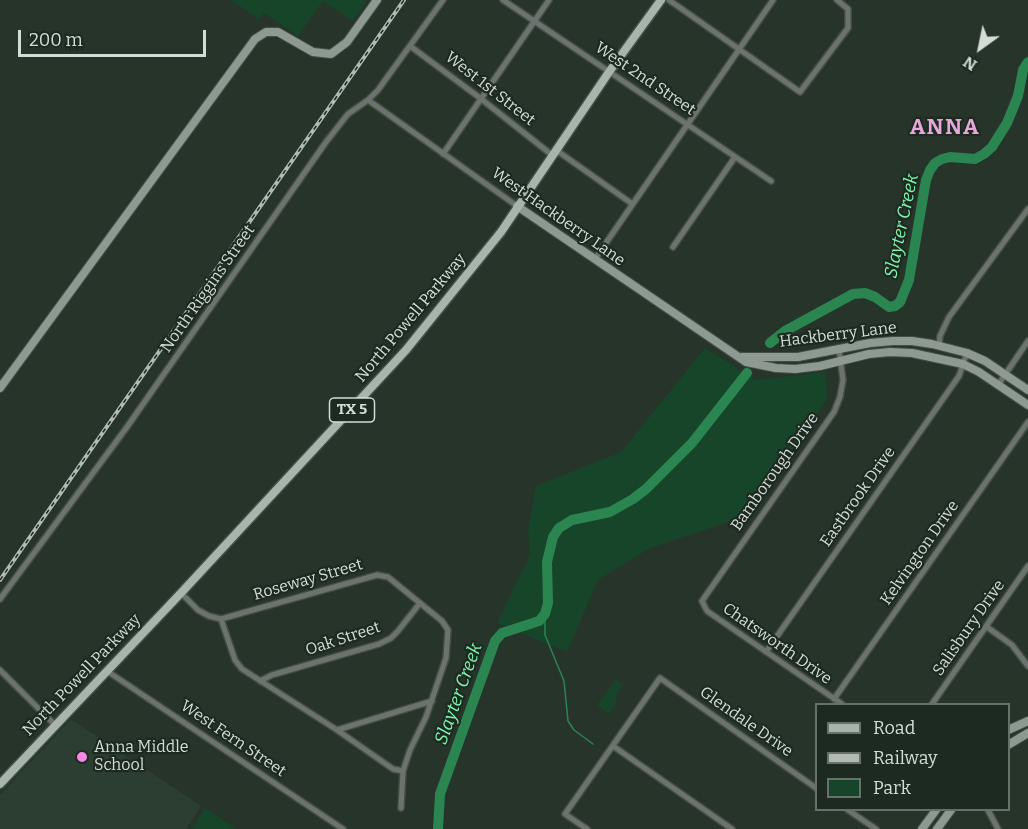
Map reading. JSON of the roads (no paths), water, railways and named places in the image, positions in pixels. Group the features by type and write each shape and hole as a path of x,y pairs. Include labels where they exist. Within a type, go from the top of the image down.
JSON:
{"main road":[{"name":"North Powell Parkway","path":"0,784 406,350 497,237 661,0"}],"street":[{"path":"0,388 243,53 258,36 266,32 278,32 313,52 331,54 347,42 377,0"},
{"name":"North Riggins Street","path":"0,599 126,427 326,142 348,114 368,100 391,73 442,0"},
{"name":"West 2nd Street","path":"503,0 771,181"},
{"path":"443,154 549,0"},
{"path":"669,0 800,92 848,28 848,9 837,0"},
{"path":"595,259 631,203 773,0"},
{"name":"West 1st Street","path":"410,46 554,153 631,203"},
{"name":"West Hackberry Lane","path":"368,100 517,206 735,355"},
{"path":"674,247 735,157"},
{"path":"939,345 940,336 949,317 1028,209"},
{"name":"Hackberry Lane","path":"735,355 748,358 798,357 893,341 939,345 968,354 1006,374 1028,390"},
{"path":"998,385 1028,341"},
{"name":"Bamborough Drive","path":"702,601 834,412 843,380 839,349"},
{"name":"Hackberry Lane","path":"735,355 752,364 777,368 812,367 869,354 890,352 934,357 963,364 979,372 1028,405"},
{"name":"Eastbrook Drive","path":"766,652 952,386 968,354"},
{"name":"Kelvington Drive","path":"834,699 1028,422"},
{"name":"Salisbury Drive","path":"933,703 1028,566"},
{"name":"Roseway Street","path":"221,619 377,574 388,577 441,621 448,630 446,658 432,701 403,771 401,808"},
{"path":"181,593 198,610 221,619 235,660 242,669 393,768 403,771"},
{"name":"Chatsworth Drive","path":"702,601 707,611 839,703"},
{"name":"Oak Street","path":"260,681 272,675 379,644 391,638 420,603"},
{"path":"987,627 1012,645 1028,666"},
{"path":"0,670 55,724"},
{"name":"West Fern Street","path":"108,670 343,829"},
{"name":"Glendale Drive","path":"613,746 660,678 815,787"},
{"path":"337,730 432,701"},
{"path":"1010,729 1028,721"},
{"path":"1010,744 1028,733"},
{"path":"586,829 565,814 613,746 732,829"},
{"path":"849,811 876,829"},
{"path":"922,829 935,811"},
{"path":"938,829 950,811"},
{"path":"989,811 998,829"}],"waterway":[{"name":"Slayter Creek","path":"770,343 785,331 853,294 865,293 889,307 900,302 909,280 926,180 930,170 942,159 950,157 975,159 992,147 1007,123 1018,96 1023,70 1028,62"},
{"name":"Slayter Creek","path":"438,829 440,794 495,641 502,633 539,621 545,614 548,603 547,562 553,537 559,528 572,520 610,512 646,489 692,443 747,373"},
{"path":"545,614 545,635 564,681 568,721 574,730 593,744"}],"railway":[{"path":"0,580 404,0"}],"place":[{"name":"Anna Middle School","path":"82,757"}],"district":[{"name":"ANNA","path":"945,128"}]}
